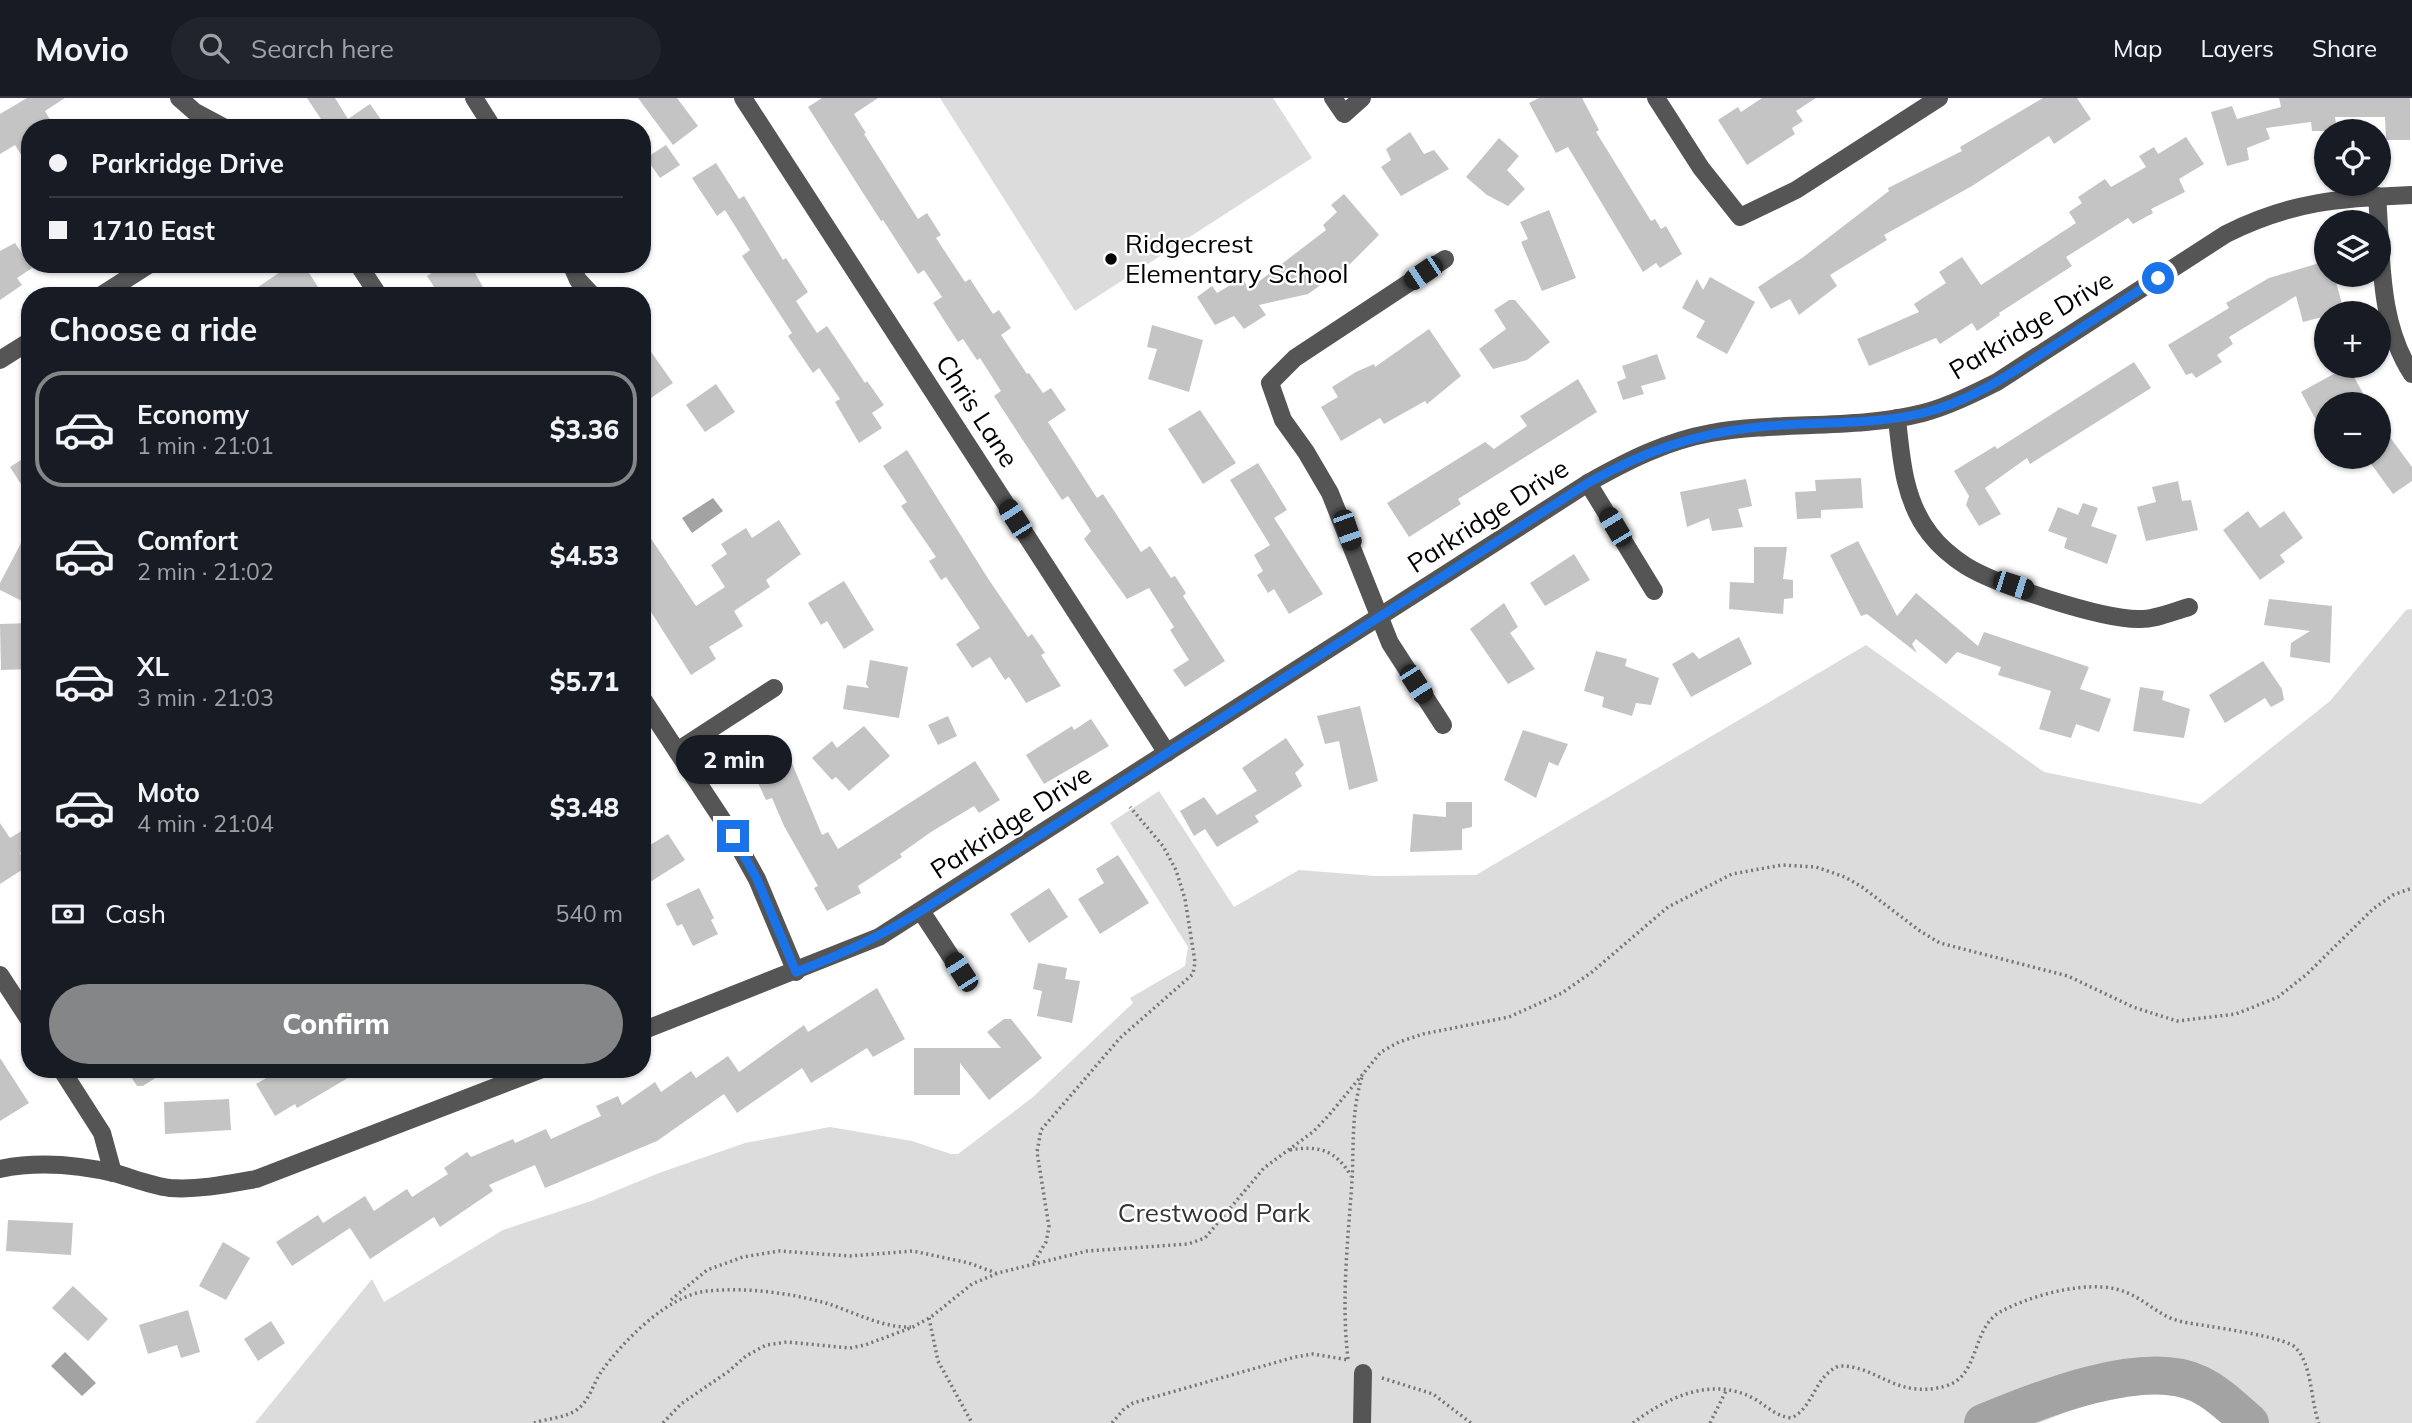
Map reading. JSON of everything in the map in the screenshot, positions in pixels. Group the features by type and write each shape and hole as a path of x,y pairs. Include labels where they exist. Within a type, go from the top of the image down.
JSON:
{"street":[{"path":"179,98 208,119"},
{"path":"474,98 488,119"},
{"name":"Chris Lane","path":"743,98 1167,753"},
{"path":"1333,98 1344,114 1362,98"},
{"path":"1656,98 1701,167 1740,218 1796,190 1939,98"},
{"name":"Parkridge Drive","path":"2391,196 2412,195"},
{"path":"2377,196 2390,332 2412,374"},
{"name":"Parkridge Drive","path":"651,1028 879,937 1588,483 1629,460 1669,444 1710,433 1898,418 1957,402 1997,382 2227,234 2259,218 2323,201 2377,196"},
{"path":"1443,725 1390,643 1331,493 1283,420 1270,383 1295,358 1445,259"},
{"path":"114,287 135,273"},
{"path":"0,360 21,347"},
{"path":"1898,418 1906,486 1915,510 1945,552 1966,567 1991,578 2101,614 2140,620 2189,607"},
{"path":"1588,483 1654,591"},
{"path":"677,751 774,688"},
{"path":"651,712 757,879 796,972"},
{"path":"921,911 961,972"},
{"path":"0,975 21,1007"},
{"path":"67,1078 102,1133 113,1173"},
{"path":"0,1169 66,1165 113,1173 169,1188 208,1187 256,1179 519,1078"},
{"path":"1362,1423 1363,1373"}],"path":[{"path":"1034,1262 1046,1242 1049,1227 1037,1152 1041,1130 1120,1038 1192,976 1195,965 1185,899 1176,870 1163,846 1130,807"},
{"path":"663,1423 681,1404 758,1348 787,1342 850,1348 913,1328 972,1284 1034,1262 1087,1251 1197,1242 1214,1229 1264,1168 1290,1150 1329,1115 1381,1052 1399,1042 1423,1034 1509,1017 1562,993 1592,972 1668,907 1717,880 1767,866 1799,864 1816,867 1845,877 1940,943 2044,968 2068,976 2133,1007 2177,1021 2236,1014 2278,997 2307,974 2373,909 2393,895 2412,888"},
{"path":"1349,1359 1345,1313 1356,1097 1365,1069"},
{"path":"1290,1150 1315,1147 1324,1150 1340,1161 1352,1178"},
{"path":"534,1423 568,1414 581,1406 602,1370 686,1285 707,1270 743,1257 779,1251 864,1256 913,1251 969,1263 998,1273"},
{"path":"1633,1423 1658,1404 1691,1391 1726,1391 1752,1398 1779,1416 1791,1418 1806,1405 1821,1379 1839,1366 1855,1368 1887,1383 1909,1389 1944,1387 1965,1373 1981,1333 1996,1315 2044,1296 2100,1287 2131,1293 2179,1322 2288,1342 2298,1350 2306,1368 2319,1423"},
{"path":"665,1306 677,1299 707,1291 755,1292 822,1302 889,1325 913,1328"},
{"path":"929,1318 938,1361 972,1423"},
{"path":"1112,1423 1133,1403 1271,1362 1313,1354 1349,1359 1363,1373 1433,1394 1471,1423"},
{"path":"1710,1423 1726,1391"}],"green space":[{"name":"Ridgecrest Elementary School","path":"940,98 1273,98 1312,158 1075,311"},
{"name":"Crestwood Park","path":"2412,609 2412,1423 2224,1423 2177,1384 2089,1403 2039,1423 255,1423 372,1279 384,1302 503,1230 591,1201 659,1173 745,1143 830,1127 912,1141 958,1154 1033,1097 1133,1003 1130,998 1185,966 1188,947 1110,823 1159,791 1234,907 1299,870 1375,876 1476,875 1866,645 2044,772 2201,804 2330,701 2406,610"}],"shaded area":[{"path":"713,498 723,511 692,533 682,518"},
{"path":"65,1352 96,1383 82,1396 51,1366"}],"building":[{"path":"27,98 65,98 45,111 50,119 21,119 21,155 15,145 0,154 0,114"},
{"path":"307,98 335,98 348,119 321,119"},
{"path":"638,98 677,98 698,126 673,145"},
{"path":"822,98 878,98 854,114 866,133 864,134 918,219 927,213 941,235 936,238 965,282 970,279 993,314 999,310 1011,328 1001,335 1027,374 1029,373 1043,393 1051,388 1066,410 1048,422 1097,498 1103,494 1141,552 1150,546 1171,578 1175,576 1186,593 1183,596 1225,661 1185,687 1173,670 1189,660 1170,630 1174,627 1149,588 1127,599 1084,539 1091,531 1068,496 1062,500 994,396 1001,391 980,358 977,360 963,339 958,342 933,303 942,297 924,270 918,274 808,107"},
{"path":"1539,98 1582,98 1599,130 1596,132 1651,221 1655,219 1661,229 1666,226 1682,254 1660,268 1656,263 1643,272 1568,147 1556,153 1529,103"},
{"path":"1762,98 1816,98 1796,111 1803,121 1792,128 1795,134 1747,165 1718,120 1738,107 1741,112"},
{"path":"2043,98 2077,98 2091,119 2054,144 2049,136 1972,186 1884,235 1887,240 1830,275 1837,286 1799,315 1790,299 1771,309 1758,287 1802,258 1889,191 1888,188 1962,151 1960,147"},
{"path":"2279,98 2410,98 2410,140 2391,140 2391,119 2385,117 2314,119 2314,131 2311,122 2266,128 2270,139 2247,148 2249,160 2227,166 2211,112 2232,106 2237,119 2281,107"},
{"path":"370,104 381,119 348,119"},
{"path":"1410,132 1424,154 1434,150 1449,169 1401,196 1381,167 1391,160 1386,149"},
{"path":"2186,137 2204,164 2179,179 2185,192 2151,209 2153,213 2133,224 2128,218 2066,257 2072,266 1999,313 2000,315 1977,331 1972,323 1940,344 1936,338 1869,366 1857,339 1919,312 1914,304 1946,283 1939,272 1962,257 1981,285 2076,223 2069,212 2082,203 2078,197 2105,179 2111,187 2146,167 2139,156 2154,147 2158,154"},
{"path":"1499,138 1519,156 1507,170 1525,189 1508,206 1487,195 1466,177"},
{"path":"666,145 680,165 660,178 651,165 651,155"},
{"path":"716,163 739,199 744,196 783,260 786,258 808,292 796,301 817,333 827,326 865,383 867,381 884,405 872,413 882,428 859,443 835,402 840,399 819,368 813,373 788,336 792,333 742,256 750,250 725,210 717,216 692,178"},
{"path":"1344,194 1379,235 1349,265 1308,294 1259,305 1266,315 1244,329 1234,316 1215,325 1197,297 1212,286 1217,293 1242,278 1249,289 1326,230 1323,225 1337,212 1331,205"},
{"path":"1549,210 1576,278 1542,291 1521,242 1528,239 1520,222"},
{"path":"15,243 21,252 21,273 24,273 17,278 22,285 0,300 0,251"},
{"path":"2314,265 2314,287 2337,287 2341,301 2314,301 2314,319 2303,322 2296,296 2229,337 2233,344 2217,355 2222,362 2196,378 2192,373 2186,375 2168,345 2229,308 2226,303 2269,278"},
{"path":"279,273 309,273 318,287 258,287"},
{"path":"432,273 475,273 483,287 434,287 427,276"},
{"path":"1710,277 1755,302 1727,354 1696,337 1705,321 1682,308 1697,279 1703,290"},
{"path":"1509,300 1515,300 1550,342 1527,360 1493,369 1479,349 1506,329 1494,310"},
{"path":"1152,325 1203,340 1189,392 1148,379 1157,349 1147,347"},
{"path":"1429,329 1461,376 1427,404 1425,401 1384,424 1380,418 1341,441 1321,407 1338,397 1332,387 1356,372 1374,364 1375,367"},
{"path":"651,352 673,383 651,398"},
{"path":"1657,354 1666,379 1641,386 1644,394 1623,400 1617,382 1626,378 1622,366"},
{"path":"2134,362 2151,388 2030,464 2027,458 1985,488 2001,514 1979,526 1966,505 1969,496 1954,471 1995,446 1997,449"},
{"path":"2326,378 2355,378 2362,392 2314,392 2314,416 2301,392"},
{"path":"1578,379 1597,412 1458,499 1461,504 1409,537 1387,503 1485,442 1494,449 1527,426 1520,416"},
{"path":"716,384 735,412 705,432 686,405"},
{"path":"1200,410 1236,463 1203,484 1168,429"},
{"path":"2391,439 2412,467 2412,481 2393,494 2375,469 2391,469"},
{"path":"907,450 989,580 1028,637 1032,634 1045,653 1041,655 1061,686 1026,703 1009,677 1005,680 990,657 972,668 956,644 980,628 946,577 941,580 929,561 936,557 901,506 907,502 883,466"},
{"path":"21,460 21,484 10,467"},
{"path":"1258,463 1287,510 1274,518 1323,594 1289,614 1274,589 1268,593 1257,575 1263,571 1254,555 1270,545 1230,480"},
{"path":"1861,478 1863,508 1821,510 1821,518 1797,519 1795,492 1816,491 1815,480"},
{"path":"1746,479 1752,506 1738,509 1743,527 1712,531 1709,518 1687,527 1680,492"},
{"path":"2178,481 2182,501 2191,500 2198,530 2146,541 2137,507 2156,502 2152,487"},
{"path":"2083,503 2098,508 2091,526 2117,535 2107,564 2064,548 2067,538 2048,531 2058,507 2078,515"},
{"path":"2248,511 2260,528 2284,511 2303,538 2280,555 2285,562 2260,580 2223,530"},
{"path":"779,520 801,554 766,580 770,587 734,611 743,626 709,647 716,659 691,675 651,612 651,538 696,606 725,587 711,565 727,554 721,544 746,528 752,538"},
{"path":"1858,541 1897,616 1916,593 1978,646 1984,632 2089,667 2080,689 2111,699 2099,732 2076,724 2071,738 2039,729 2051,691 1998,675 2001,667 1957,652 1946,664 1916,639 1912,644 1917,653 1867,614 1861,616 1830,555"},
{"path":"21,543 21,600 0,590 0,583"},
{"path":"1754,547 1787,547 1783,579 1793,580 1793,598 1784,599 1783,614 1729,609 1730,582 1754,583"},
{"path":"1574,554 1590,580 1545,606 1530,583"},
{"path":"844,581 874,630 844,649 827,621 821,625 808,603"},
{"path":"2269,599 2332,606 2330,663 2290,657 2291,643 2310,631 2264,625"},
{"path":"1504,603 1518,627 1510,633 1535,669 1508,684 1470,629"},
{"path":"21,623 21,669 1,670 0,624"},
{"path":"1739,637 1752,664 1691,697 1672,664 1693,652 1699,659"},
{"path":"1596,651 1627,659 1625,666 1659,678 1651,705 1636,703 1632,716 1602,707 1604,697 1584,691"},
{"path":"870,660 908,667 899,718 843,709 847,685 869,688 866,684"},
{"path":"2263,661 2282,689 2284,700 2271,707 2265,698 2225,723 2209,695"},
{"path":"2140,687 2164,691 2162,700 2190,709 2184,738 2133,731"},
{"path":"1360,706 1378,781 1349,790 1339,741 1325,744 1317,716"},
{"path":"948,716 957,736 938,745 928,725"},
{"path":"1091,719 1109,746 1044,784 1026,755 1072,726 1074,730"},
{"path":"864,726 890,756 849,791 836,777 832,780 812,758 832,741 837,748"},
{"path":"1523,730 1568,744 1558,766 1549,762 1536,798 1504,780"},
{"path":"1286,738 1304,765 1295,773 1302,786 1255,816 1259,822 1217,847 1205,829 1194,836 1180,811 1204,797 1217,815 1257,791 1242,768"},
{"path":"789,756 822,835 828,832 838,849 975,761 1000,800 979,813 974,806 931,832 900,854 902,857 858,886 861,893 827,911 814,888 818,886 784,826 772,798 766,800 753,772"},
{"path":"1446,802 1472,802 1472,827 1462,829 1462,850 1410,852 1413,814 1446,817"},
{"path":"0,823 10,838 21,831 21,870 0,884"},
{"path":"668,834 685,860 651,881 651,844"},
{"path":"1118,855 1149,903 1100,934 1078,899 1104,883 1096,869"},
{"path":"699,888 714,918 711,920 718,934 693,946 682,924 677,926 666,904"},
{"path":"1049,888 1068,917 1029,943 1010,914"},
{"path":"1038,963 1067,968 1065,979 1080,981 1072,1023 1037,1016 1042,991 1033,989"},
{"path":"877,988 905,1039 873,1057 867,1048 811,1083 802,1068 737,1113 724,1094 657,1141 545,1188 535,1165 489,1185 493,1191 440,1227 434,1217 370,1259 350,1228 292,1266 276,1242 318,1215 323,1223 365,1196 374,1211 407,1189 412,1197 448,1174 444,1168 467,1152 471,1157 513,1139 515,1143 546,1129 551,1139 601,1116 596,1106 618,1096 622,1105 655,1082 661,1092 691,1071 696,1078 728,1056 739,1072 804,1025 808,1032"},
{"path":"1004,1019 1011,1019 1042,1058 989,1100 960,1063 960,1095 914,1095 914,1048 1001,1048 987,1032"},
{"path":"0,1058 29,1103 0,1121"},
{"path":"132,1078 155,1078 143,1086 137,1086"},
{"path":"266,1078 348,1078 297,1108 295,1104 275,1116 256,1084"},
{"path":"229,1099 231,1130 165,1134 164,1102"},
{"path":"8,1220 73,1223 71,1255 6,1251"},
{"path":"223,1242 250,1258 226,1300 199,1286"},
{"path":"73,1286 108,1319 88,1341 52,1308"},
{"path":"188,1310 200,1352 181,1358 177,1345 148,1354 139,1325"},
{"path":"271,1321 285,1343 258,1361 244,1339"}],"waterway":[{"path":"1983,1423 2090,1385 2150,1376 2176,1377 2199,1384 2250,1423"}],"place":[{"name":"Ridgecrest Elementary School","path":"1111,259"}],"route":[{"path":"733,836 757,879 796,972 879,937 1588,483 1629,460 1669,444 1710,433 1898,418 1925,413 1957,402 1997,382 2158,278"}]}
